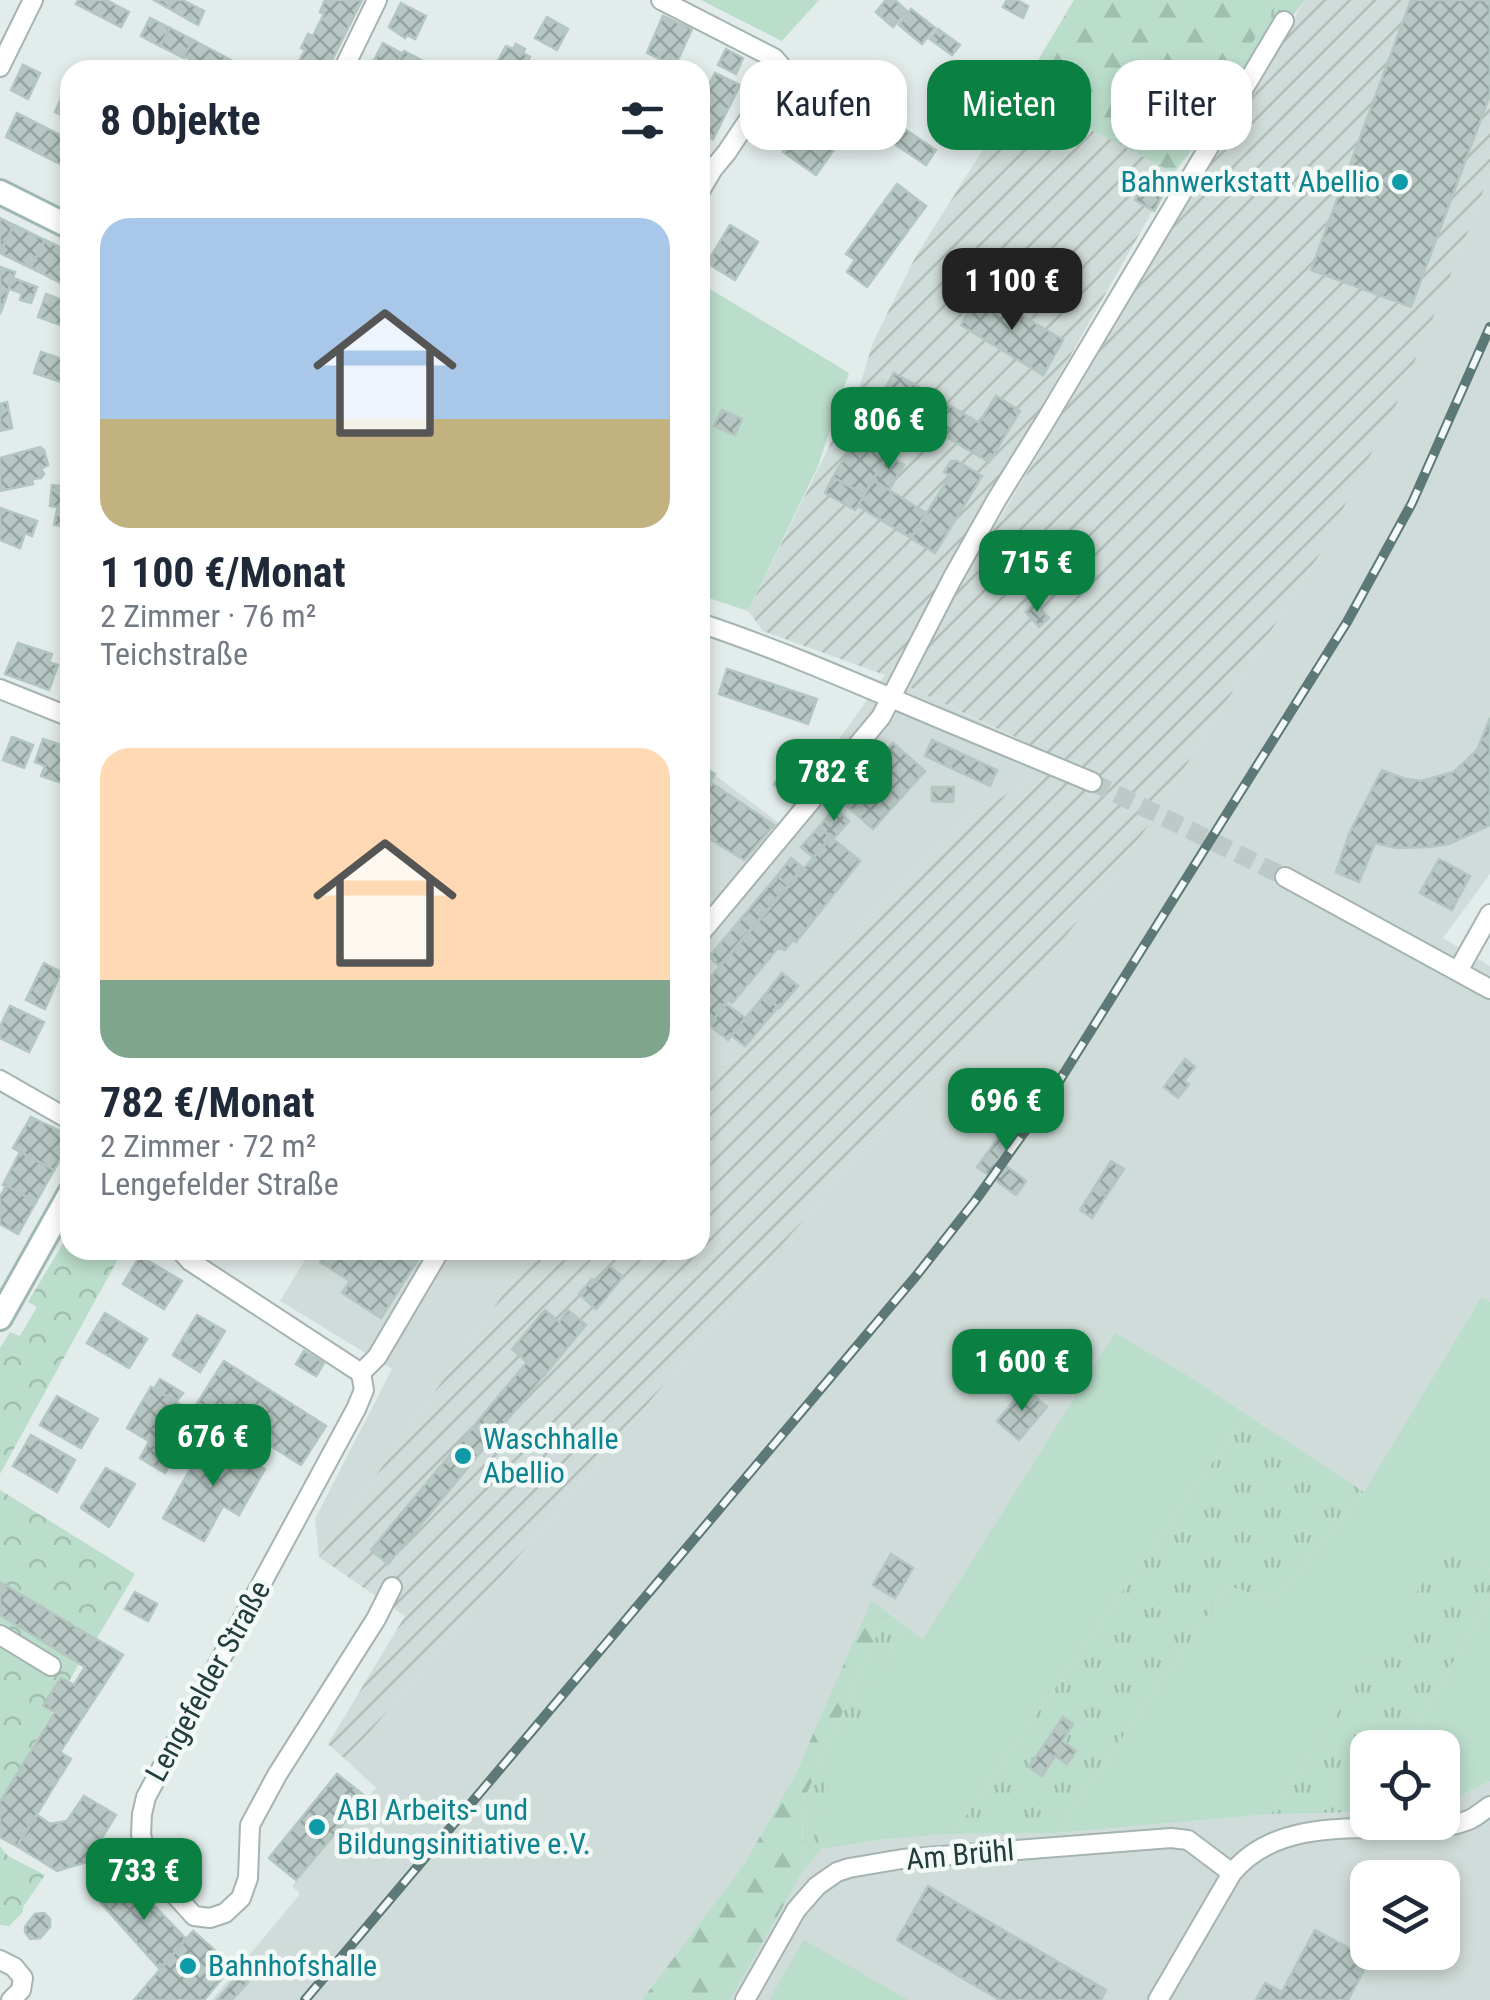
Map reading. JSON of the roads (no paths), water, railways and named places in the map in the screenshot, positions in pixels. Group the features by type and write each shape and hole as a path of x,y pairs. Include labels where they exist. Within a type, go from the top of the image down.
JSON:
{"street":[{"path":"0,67 34,0"},
{"path":"348,60 377,0"},
{"path":"661,0 775,59 781,66 778,77 710,173"},
{"path":"710,922 854,752 893,698 997,499 1284,21"},
{"path":"0,192 60,222"},
{"path":"710,626 747,638 1092,782"},
{"path":"0,689 60,712"},
{"path":"1285,876 1490,989"},
{"path":"1458,971 1490,914"},
{"path":"0,1080 60,1114"},
{"path":"0,1318 60,1210"},
{"path":"190,1260 361,1373"},
{"name":"Lengefelder Straße","path":"392,1588 250,1825 248,1878 241,1898 225,1913 210,1918 194,1916 148,1862 140,1829 146,1797 356,1409 364,1390 361,1373 377,1356 434,1260"},
{"path":"0,1635 52,1666"},
{"path":"1158,2000 1232,1874 1253,1852 1278,1839 1310,1832 1439,1828 1471,1819 1490,1806"},
{"name":"Am Brühl","path":"745,2000 796,1910 816,1886 849,1868 902,1859 1171,1838 1188,1840 1232,1874"},
{"path":"0,1960 14,1967 23,1978 21,1990 11,2000"}],"tunnel":[{"path":"1092,782 1285,877"}],"railway":[{"path":"305,2000 916,1276 1048,1099 1347,622 1412,503 1490,327"}],"place":[{"name":"Bahnwerkstatt Abellio","path":"1400,182"},
{"name":"Waschhalle Abellio","path":"463,1456"},
{"name":"ABI Arbeits- und Bildungsinitiative e.V.","path":"317,1827"},
{"name":"Bahnhofshalle","path":"188,1966"}]}
